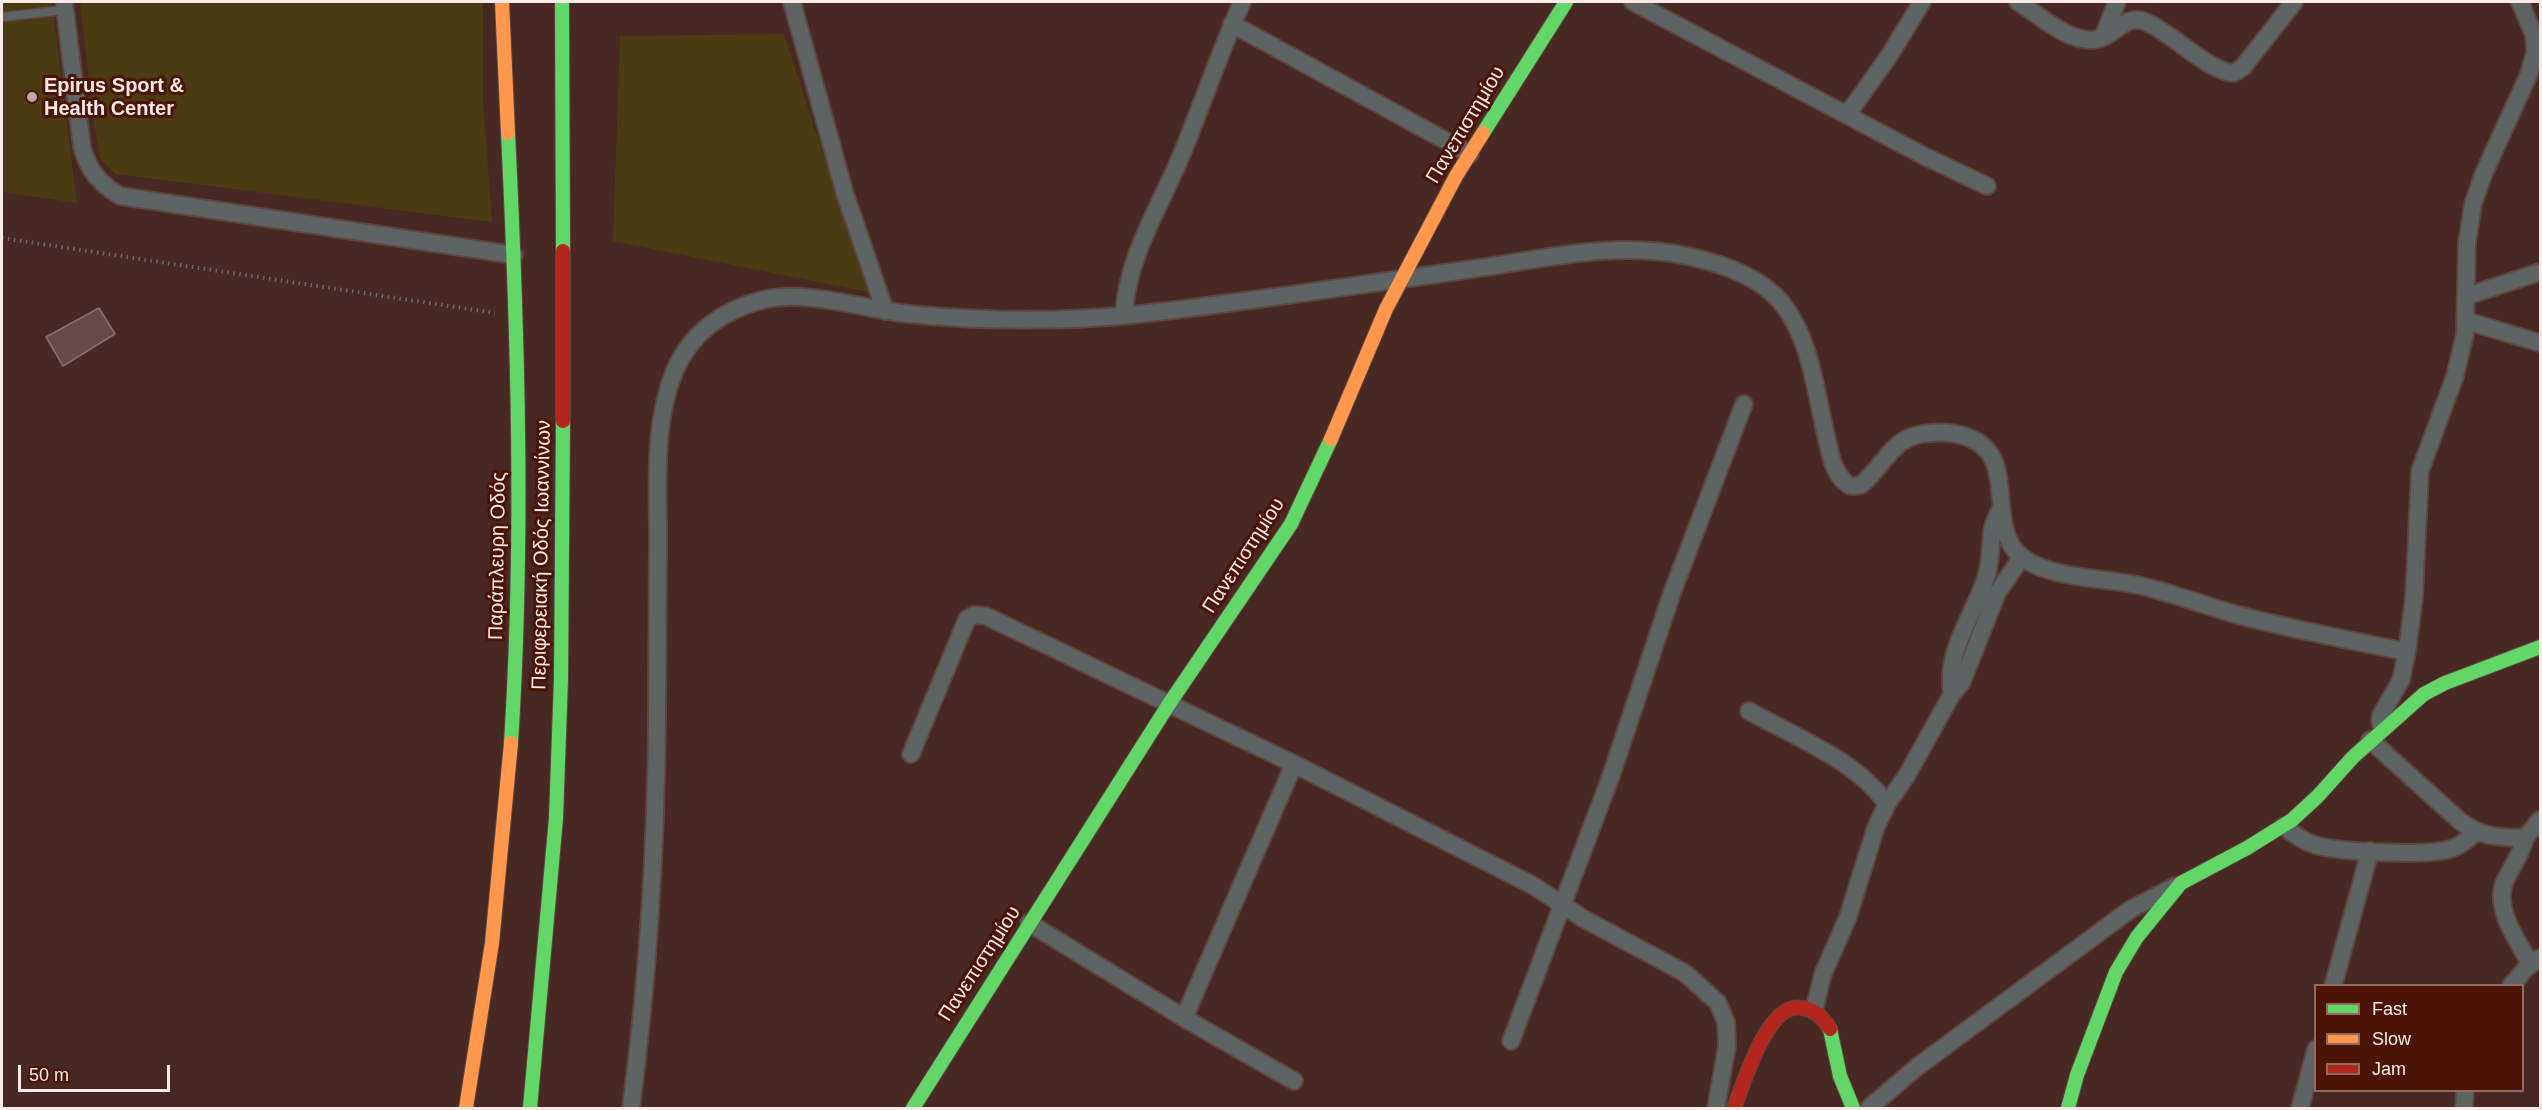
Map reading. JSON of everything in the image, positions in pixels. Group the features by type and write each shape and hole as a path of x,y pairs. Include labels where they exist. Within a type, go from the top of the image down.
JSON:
{"main road":[{"name":"Παράπλευρη Οδός","path":"466,1108 494,943 514,721 519,497 517,316 502,2"},
{"name":"Περιφερειακή Οδός Ιωαννίνων","path":"530,1108 548,930 558,776 564,439 562,2"},
{"name":"Πανεπιστημίου","path":"913,1108 1169,704 1291,524 1322,460 1401,280 1470,154 1566,2"},
{"path":"2068,1108 2085,1053 2116,972 2137,937 2181,884 2284,826 2307,808 2376,735 2413,702 2439,686 2541,647"},
{"path":"1734,1108 1761,1043 1774,1020 1784,1010 1801,1006 1814,1010 1826,1021 1832,1032 1840,1076 1853,1108"}],"street":[{"path":"792,2 845,195 885,311"},
{"path":"1124,315 1124,304 1133,269 1148,228 1181,156 1242,2"},
{"path":"1633,2 1987,186"},
{"path":"1848,115 1922,2"},
{"path":"2018,2 2075,36 2092,40 2103,37 2130,20 2142,20 2176,39 2221,71 2234,73 2244,67 2294,2"},
{"path":"2103,37 2117,2"},
{"path":"2520,2 2537,32 2535,53 2529,74 2484,173 2473,204 2467,243 2467,321 2455,376 2420,471 2414,597 2407,652 2401,680 2381,715 2376,735 2460,821 2484,836 2525,838"},
{"path":"64,6 80,135 86,160 95,176 120,196 514,255"},
{"path":"1232,24 1470,154"},
{"path":"631,1108 647,963 654,864 659,447 666,395 686,349 700,333 712,322 761,300 793,296 885,311 1026,319 1124,315 1401,280 1556,256 1635,249 1687,256 1719,264 1764,286 1778,298 1793,319 1808,356 1833,464 1844,482 1854,487 1861,485 1896,446 1911,435 1941,432 1961,436 1978,443 1994,458 2000,478 2000,510 2009,538 2022,557 2034,564 2062,572 2134,584 2247,617 2407,652"},
{"path":"2468,296 2541,272"},
{"path":"2467,321 2541,343"},
{"path":"1511,1041 1611,776 1672,593 1744,404"},
{"path":"1952,694 1951,678 1956,650 1984,583 1991,557 1992,530 2000,510"},
{"path":"1814,1010 1823,974 1848,917 1873,838 1887,804 1920,753 1952,694 1962,682 2001,586 2022,557"},
{"path":"911,754 967,619 974,615 986,616 1294,764 1534,886 1584,919 1685,973 1718,1003 1723,1011 1727,1034 1716,1108"},
{"path":"1749,711 1847,765 1876,788 1887,804"},
{"path":"1184,1018 1294,764"},
{"path":"2513,984 2536,961 2508,921 2502,895 2505,879 2520,858 2525,838 2541,820"},
{"path":"2284,826 2293,834 2314,845 2370,851 2444,850 2461,844 2476,832"},
{"path":"2334,984 2370,851"},
{"path":"1869,1108 1917,1067 2131,909 2181,884"},
{"path":"1029,923 1184,1018 1294,1081"},
{"path":"2300,1108 2314,1056"},
{"path":"2464,1108 2465,1092"}],"lane":[{"path":"2,17 64,6"}],"path":[{"path":"2,238 517,316"}],"shaded area":[{"name":"Epirus Sport & Health Center","path":"2,2 52,2 77,203 2,192"},
{"path":"80,2 483,2 483,98 492,222 115,174 100,158"},
{"path":"784,34 868,292 613,241 620,36"}],"building":[{"path":"99,308 115,334 63,366 46,337"}],"traffic: fast":[{"path":"562,2 563,251"},
{"path":"1483,133 1566,2"},
{"path":"508,133 515,286 518,438 517,591 511,743"},
{"path":"530,1108 556,818 561,679 563,421"},
{"path":"913,1108 1169,704 1291,524 1331,439"},
{"path":"2068,1108 2077,1075 2116,972 2137,937 2181,883 2247,848 2292,820 2318,796 2353,757 2424,694 2445,683 2540,647"},
{"path":"1830,1029 1840,1076 1853,1108"}],"traffic: slow":[{"path":"502,2 508,133"},
{"path":"1331,439 1386,309 1456,176 1483,133"},
{"path":"466,1108 492,943 511,743"}],"traffic: jam":[{"path":"563,251 563,421"},
{"path":"1734,1108 1759,1046 1778,1017 1790,1009 1807,1009 1819,1015 1830,1029"}],"place":[{"name":"Epirus Sport & Health Center","path":"32,97"}]}
